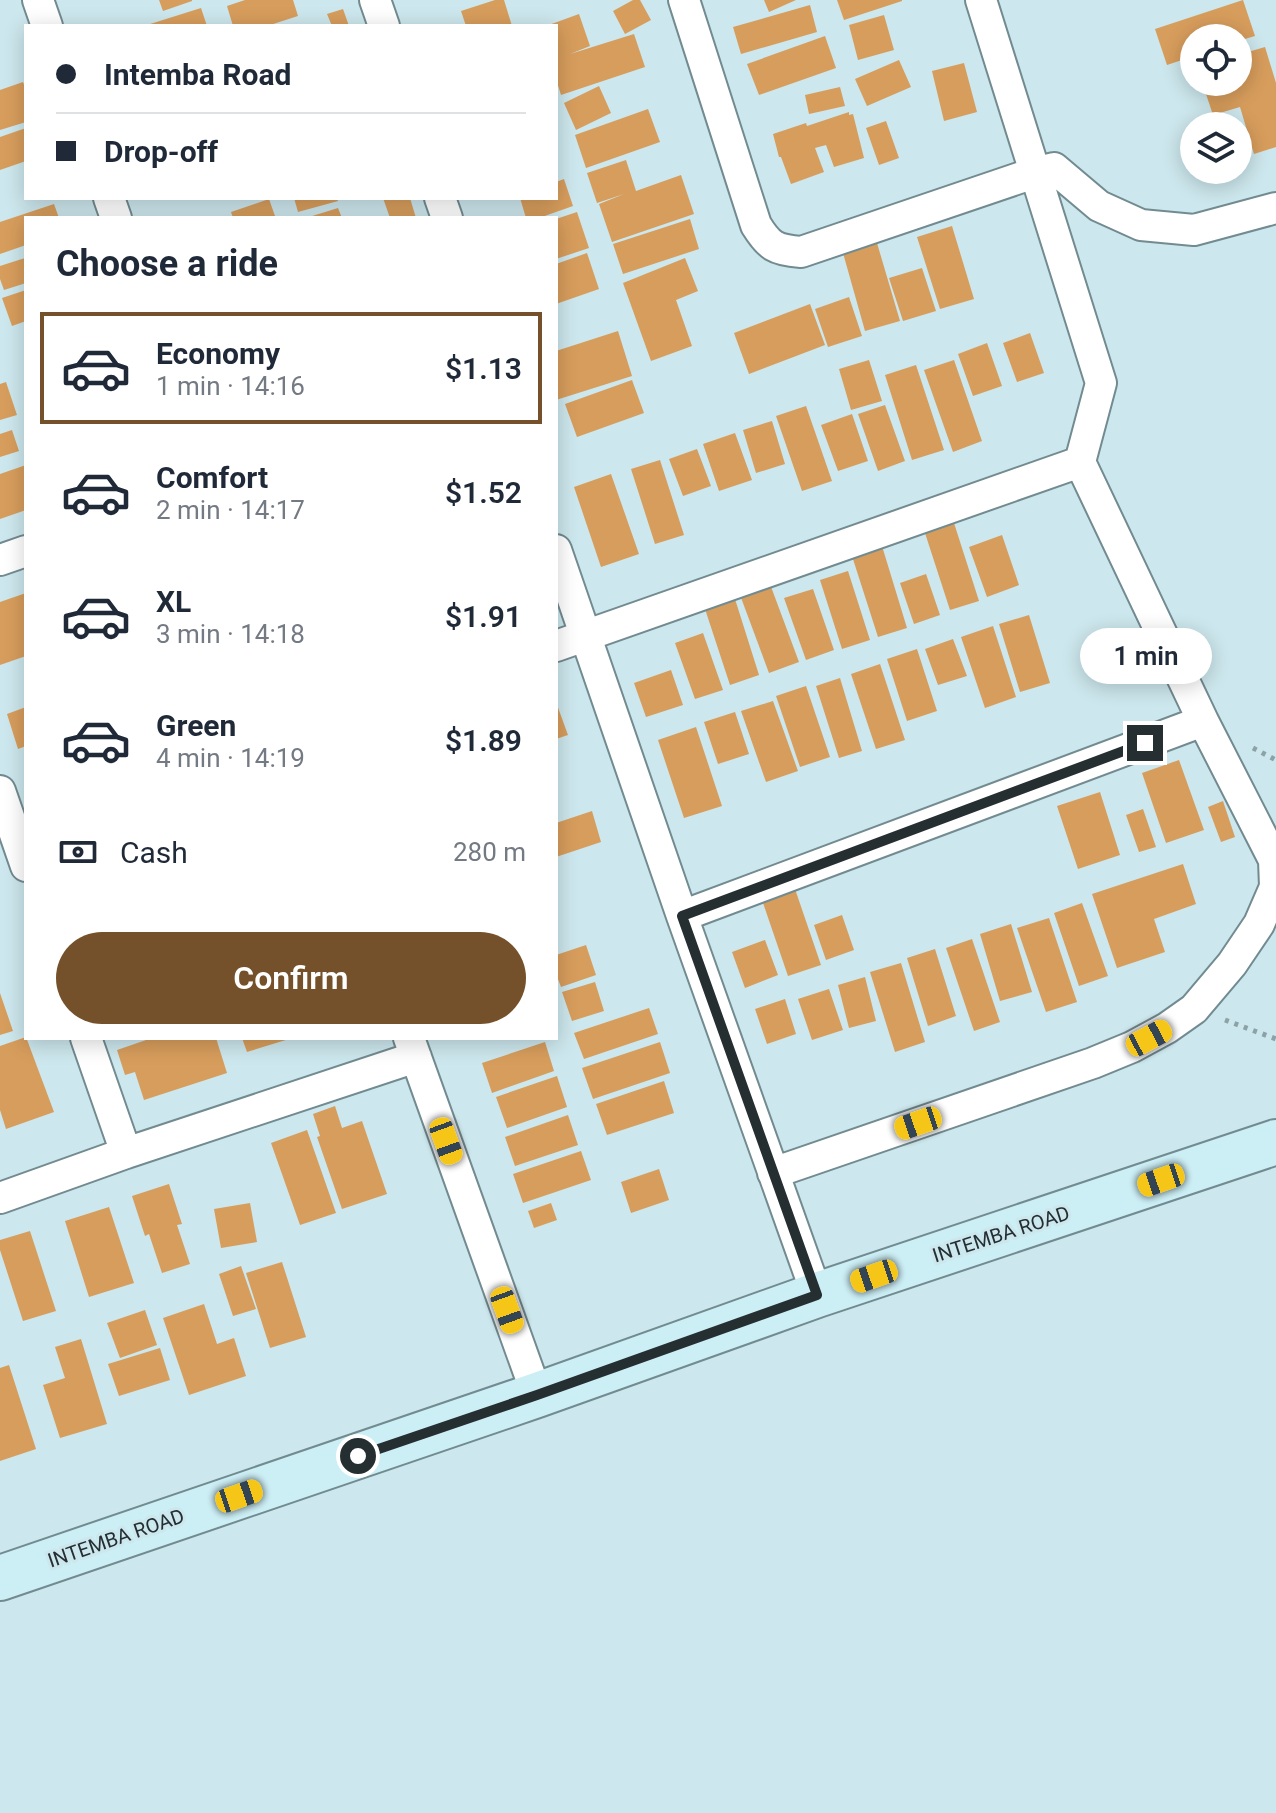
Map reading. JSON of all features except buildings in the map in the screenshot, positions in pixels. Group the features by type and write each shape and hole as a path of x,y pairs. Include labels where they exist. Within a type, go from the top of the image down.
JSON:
{"street":[{"path":"38,0 46,24"},
{"path":"375,0 383,24"},
{"path":"684,0 756,225 766,242 782,251 801,252 1054,168 1099,206 1141,225 1194,230 1276,208"},
{"path":"773,1173 1093,1063 1167,1028 1194,1009 1232,964 1259,924 1275,887 1274,860 1203,721 1080,462 1101,383 981,0"},
{"path":"558,645 1080,462"},
{"path":"0,560 24,552"},
{"path":"558,556 817,1295"},
{"path":"682,916 1203,721"},
{"path":"0,791 24,860"},
{"path":"87,1040 126,1153"},
{"path":"0,1198 412,1047 537,1395"},
{"name":"INTEMBA ROAD","path":"0,1578 537,1395 817,1295 1276,1142"}],"path":[{"path":"1194,1009 1276,1039"}],"route":[{"path":"358,1456 817,1295 682,916 1145,743"}]}
